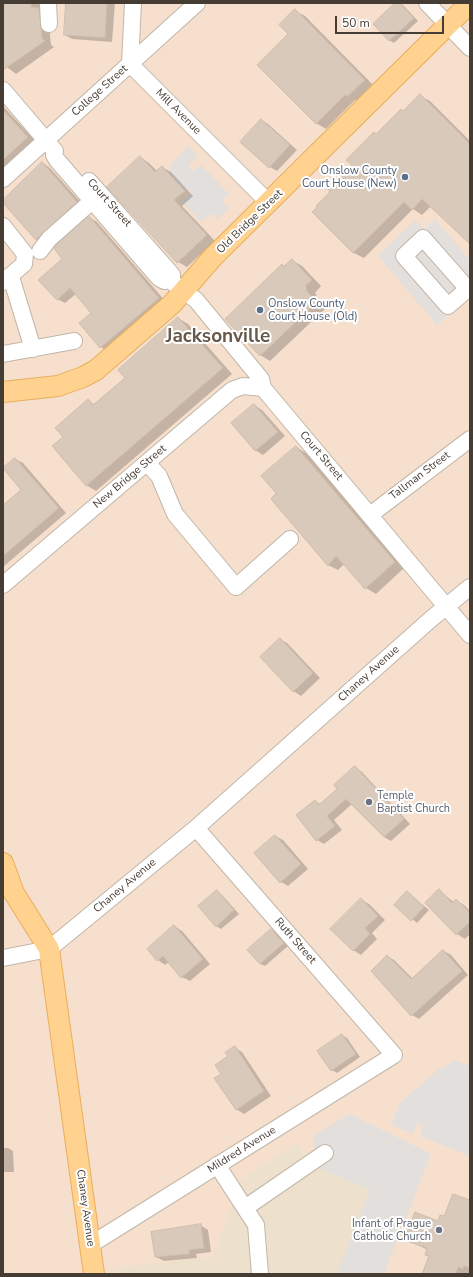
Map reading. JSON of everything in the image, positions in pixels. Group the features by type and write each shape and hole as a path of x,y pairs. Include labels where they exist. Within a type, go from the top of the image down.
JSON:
{"main road":[{"name":"Old Bridge Street","path":"3,392 58,386 84,377 109,359 177,286 213,257 269,203 470,3"},
{"path":"3,863 14,893 49,949"},
{"name":"Chaney Avenue","path":"49,949 94,1274"}],"street":[{"path":"48,3 49,24"},
{"path":"130,64 133,3"},
{"name":"College Street","path":"3,179 50,146 130,64 197,3"},
{"path":"427,3 470,48"},
{"name":"Mill Avenue","path":"130,64 269,203"},
{"name":"Court Street","path":"3,90 50,146 65,154 89,192 107,209 146,254 170,271 177,286 196,300 261,379 263,388 470,635"},
{"path":"40,251 89,192"},
{"path":"3,226 24,254 24,264 7,280 33,349"},
{"path":"3,354 74,341"},
{"name":"New Bridge Street","path":"3,585 232,390 243,386 263,388"},
{"name":"Tallman Street","path":"370,515 470,439"},
{"path":"147,462 159,476 175,514 236,587 290,539"},
{"name":"Chaney Avenue","path":"49,949 196,828 446,606 470,587"},
{"name":"Ruth Street","path":"196,828 394,1055"},
{"path":"3,958 49,949"},
{"name":"Mildred Avenue","path":"90,1245 394,1055"},
{"path":"245,1208 325,1153"},
{"path":"218,1165 256,1225 260,1274"}],"shaded area":[{"path":"3,3 470,3 470,1274 3,1274"},
{"path":"189,146 198,156 190,164 189,169 194,171 201,165 229,194 222,201 228,209 218,219 211,213 201,222 182,202 191,191 187,189 185,191 169,174 171,171 171,163"},
{"path":"435,219 470,260 470,298 437,325 378,256 415,220 425,229"},
{"path":"456,1060 470,1066 470,1156 420,1136 423,1126 417,1124 413,1134 391,1125 400,1103 439,1069"},
{"path":"350,1114 431,1154 384,1274 337,1274 370,1190 316,1167 313,1136"},
{"path":"296,1143 316,1167 370,1189 337,1274 119,1274 118,1267 213,1257 241,1180"}],"building":[{"path":"3,3 31,3 31,7 39,8 42,38 45,41 3,70"},
{"path":"66,3 107,3 105,38 64,35"},
{"path":"395,3 400,3 414,18 389,41 373,24"},
{"path":"295,9 365,80 348,96 345,95 316,124 257,65 288,34 279,25"},
{"name":"Onslow County Court House (New)","path":"420,94 470,144 470,244 422,199 412,210 404,202 353,253 312,212 330,192 328,189 352,165 346,160 374,132 376,134 401,109 403,111"},
{"path":"3,110 28,137 3,160"},
{"path":"261,119 290,145 269,168 240,142"},
{"path":"140,156 155,172 162,166 185,191 174,200 207,235 177,263 107,187"},
{"path":"42,162 77,202 36,240 3,203 3,200"},
{"path":"89,216 159,298 100,348 79,323 91,313 70,288 57,300 38,280 62,259 54,248 56,245"},
{"name":"Onslow County Court House (Old)","path":"292,259 312,280 305,286 307,288 306,290 317,302 260,356 225,319 282,264 284,266"},
{"path":"178,317 223,368 86,486 52,446 63,437 55,428 88,399 93,405 125,378 118,370"},
{"path":"254,404 278,432 255,451 231,423"},
{"path":"296,446 395,562 365,589 336,556 328,566 271,499 276,493 261,476"},
{"path":"15,458 59,508 3,556 3,505 21,490 3,468"},
{"path":"280,638 313,673 293,692 260,657"},
{"name":"Temple Baptist Church","path":"355,766 404,819 384,837 346,799 327,816 335,826 316,841 296,815 315,800 319,805 337,789 334,785"},
{"path":"275,835 301,864 280,883 254,853"},
{"path":"439,889 452,903 456,899 470,913 470,922 456,935 425,903"},
{"path":"217,890 234,910 216,927 198,906"},
{"path":"407,891 424,907 411,921 394,905"},
{"path":"361,898 378,916 365,928 370,934 353,951 330,929"},
{"path":"174,925 203,959 181,978 163,956 157,961 147,949"},
{"path":"271,929 284,943 260,964 247,950"},
{"path":"443,950 462,971 411,1016 371,971 387,955 411,979"},
{"path":"342,1034 356,1054 331,1071 317,1051"},
{"path":"235,1046 264,1091 236,1110 214,1078 221,1074 215,1065 228,1056 225,1053"},
{"name":"Infant of Prague Catholic Church","path":"453,1194 470,1200 470,1268 464,1266 463,1269 458,1267 456,1274 422,1274 429,1256 425,1255 427,1248 404,1240 415,1212 438,1221 440,1215 444,1216"},
{"path":"201,1224 204,1248 189,1250 190,1254 155,1257 151,1232"}],"place":[{"name":"Onslow County Court House (New)","path":"405,177"},
{"name":"Onslow County Court House (Old)","path":"260,310"},
{"name":"Temple Baptist Church","path":"369,802"},
{"name":"Infant of Prague Catholic Church","path":"439,1230"}],"district":[{"name":"Jacksonville","path":"218,337"}]}
